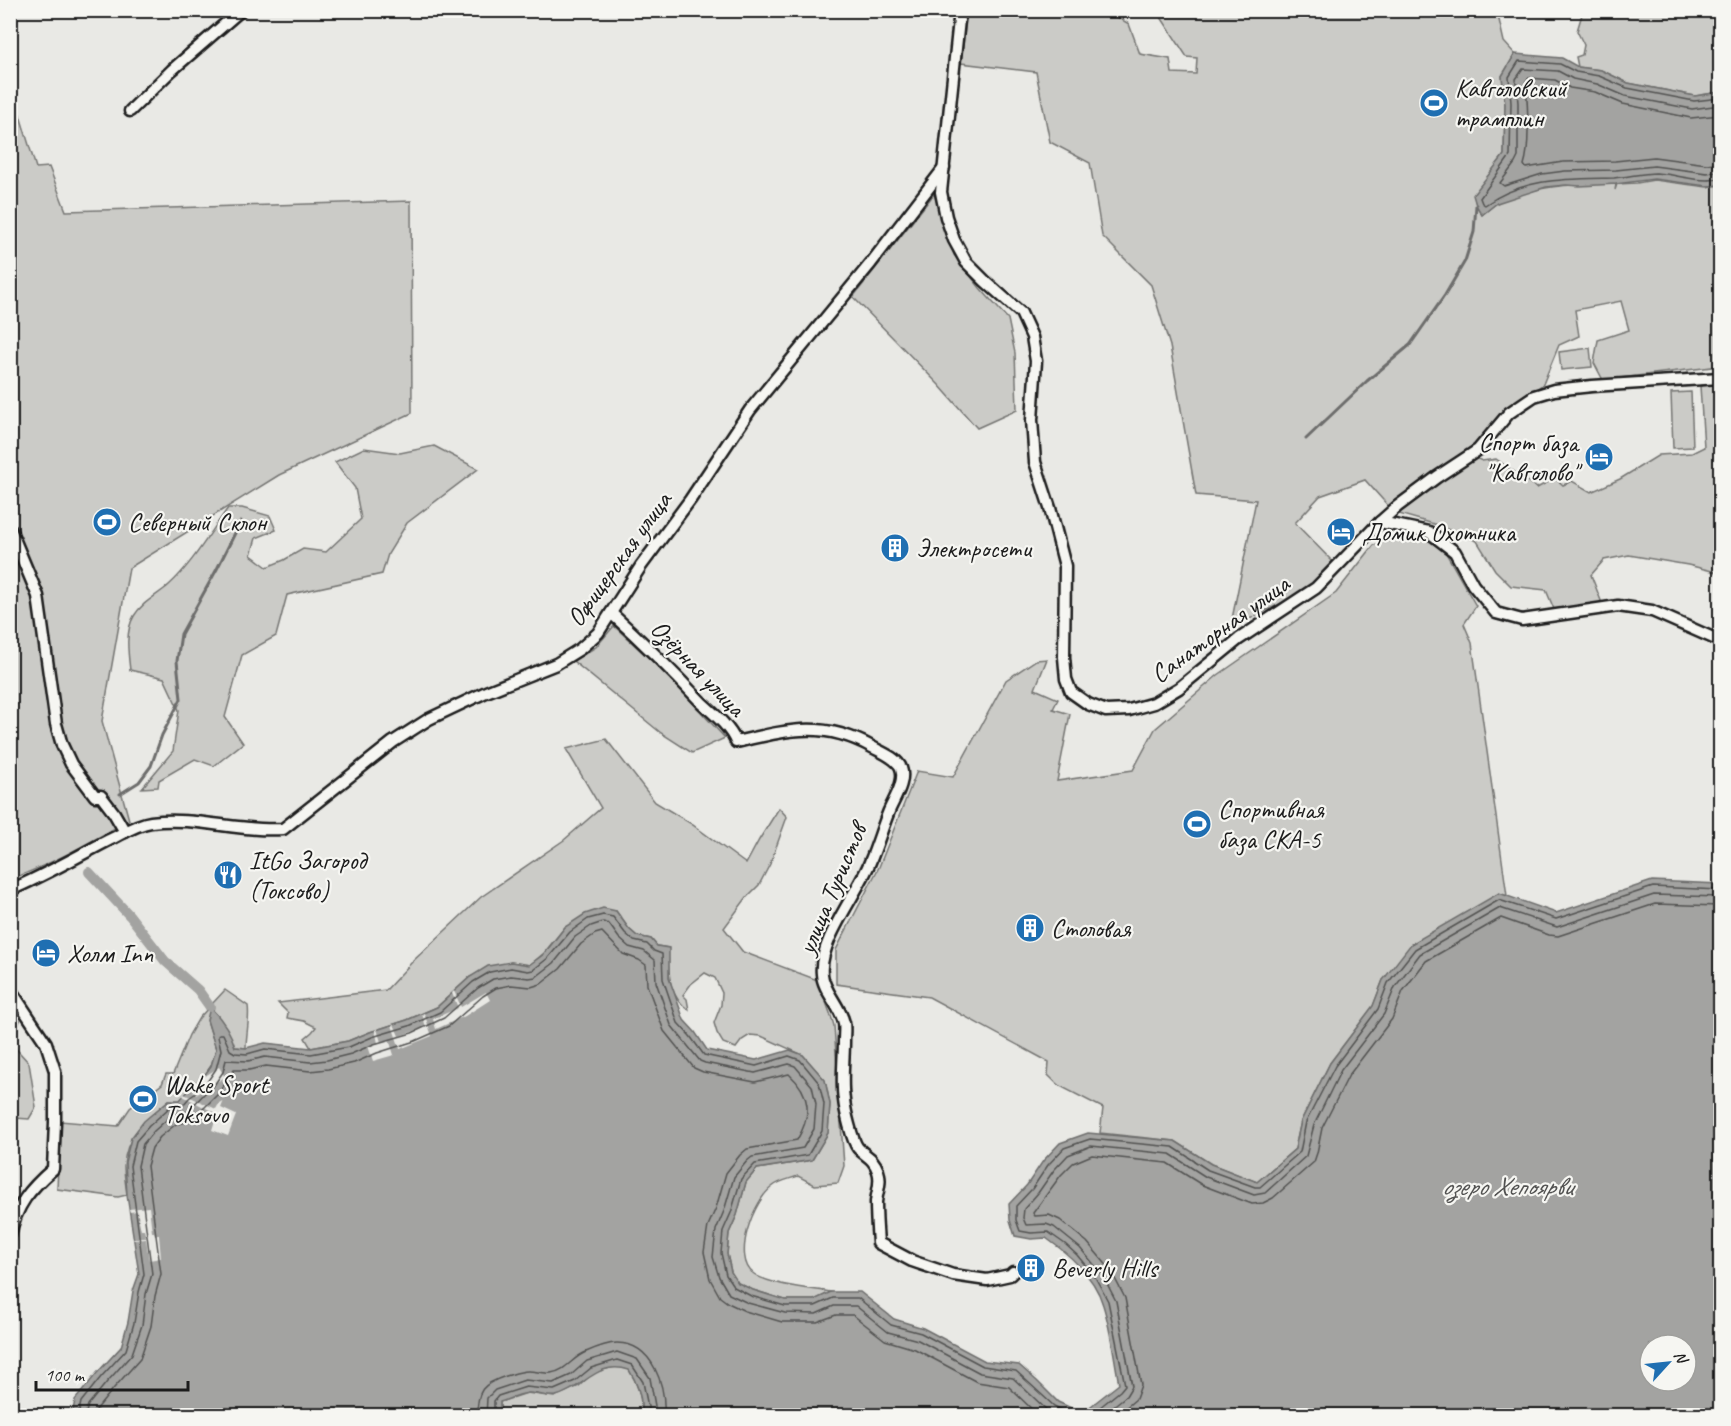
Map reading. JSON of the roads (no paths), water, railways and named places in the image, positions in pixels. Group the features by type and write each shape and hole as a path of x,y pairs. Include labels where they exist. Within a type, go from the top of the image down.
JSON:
{"street":[{"path":"130,111 172,70 241,10"},
{"name":"Санаторная улица","path":"960,10 941,192 954,240 966,262 1021,313 1032,337 1036,362 1032,420 1035,462 1065,566 1064,657 1066,679 1071,692 1088,704 1106,711 1129,710 1154,703 1179,688 1239,639 1316,588 1398,506 1478,450 1509,413 1534,396 1554,390 1582,387 1720,378"},
{"name":"Офицерская улица","path":"10,890 147,822 177,820 243,828 283,829 393,742 429,719 462,702 556,664 580,650 597,633 750,410 871,263 944,168"},
{"path":"1380,522 1429,532 1455,552 1473,585 1496,613 1522,620 1618,606 1652,611 1720,641"},
{"path":"10,529 38,596 56,724 62,745 71,764 95,796 100,796 114,813 121,834"},
{"name":"Озёрная улица","path":"611,613 710,710 734,736 736,742 780,733 823,730 845,734 893,759"},
{"name":"улица Туристов","path":"893,759 901,768 902,782 880,831 871,861 827,944 822,963 821,975 844,1023 843,1099 857,1147 870,1157 878,1172 880,1184 876,1202 878,1243 912,1260 953,1275 987,1280 1010,1275 1013,1272"},
{"path":"10,989 46,1043 55,1071 56,1122 53,1169 26,1196 10,1236"}],"water":[{"path":"1515,54 1562,58 1578,67 1601,70 1628,83 1695,96 1720,92 1720,185 1707,186 1654,179 1616,184 1546,187 1497,203 1482,215 1473,195 1504,155 1505,104 1502,76"},
{"name":"озеро Хепоярви","path":"1652,881 1720,884 1720,1415 641,1416 639,1392 629,1370 608,1368 556,1396 528,1393 500,1402 500,1415 72,1416 75,1400 121,1347 139,1274 127,1195 125,1162 131,1138 144,1121 169,1100 180,1100 193,1084 202,1079 211,1066 216,1049 207,1020 210,1007 226,1026 235,1047 246,1048 265,1043 311,1048 348,1041 437,1007 470,977 488,966 511,962 529,965 544,954 565,927 585,914 603,908 616,911 637,936 651,939 657,946 669,948 669,978 684,1020 707,1050 756,1060 790,1050 803,1055 825,1080 830,1104 828,1133 812,1160 757,1169 746,1182 737,1215 729,1233 727,1254 731,1272 738,1283 785,1300 814,1300 831,1292 860,1292 894,1319 923,1328 985,1361 1019,1365 1058,1402 1082,1413 1119,1384 1103,1305 1088,1276 1063,1251 1046,1238 1031,1239 1015,1236 1010,1220 1009,1204 1027,1185 1043,1161 1060,1143 1088,1133 1175,1141 1211,1164 1257,1182 1295,1149 1301,1121 1330,1063 1373,1006 1383,980 1411,944 1499,893 1556,913"}],"waterway":[{"path":"1306,439 1367,381 1410,345 1445,295 1465,261 1474,232 1476,205"},
{"path":"120,794 139,782 151,766 162,735 181,699 177,661 181,634 241,521"},
{"path":"89,872 130,916 165,961 198,990 210,1007"}],"place":[{"name":"Кавголовский трамплин","path":"1434,103"},
{"name":"Спорт база \"Кавголово\"","path":"1599,457"},
{"name":"Северный Склон","path":"107,522"},
{"name":"Домик Охотника","path":"1341,532"},
{"name":"Электросети","path":"895,548"},
{"name":"Спортивная база СКА-5","path":"1197,824"},
{"name":"ItGo Загород (Токсово)","path":"228,875"},
{"name":"Столовая","path":"1030,928"},
{"name":"Холм Inn","path":"46,953"},
{"name":"Wake Sport Toksovo","path":"143,1099"},
{"name":"Beverly Hills","path":"1031,1268"}]}
